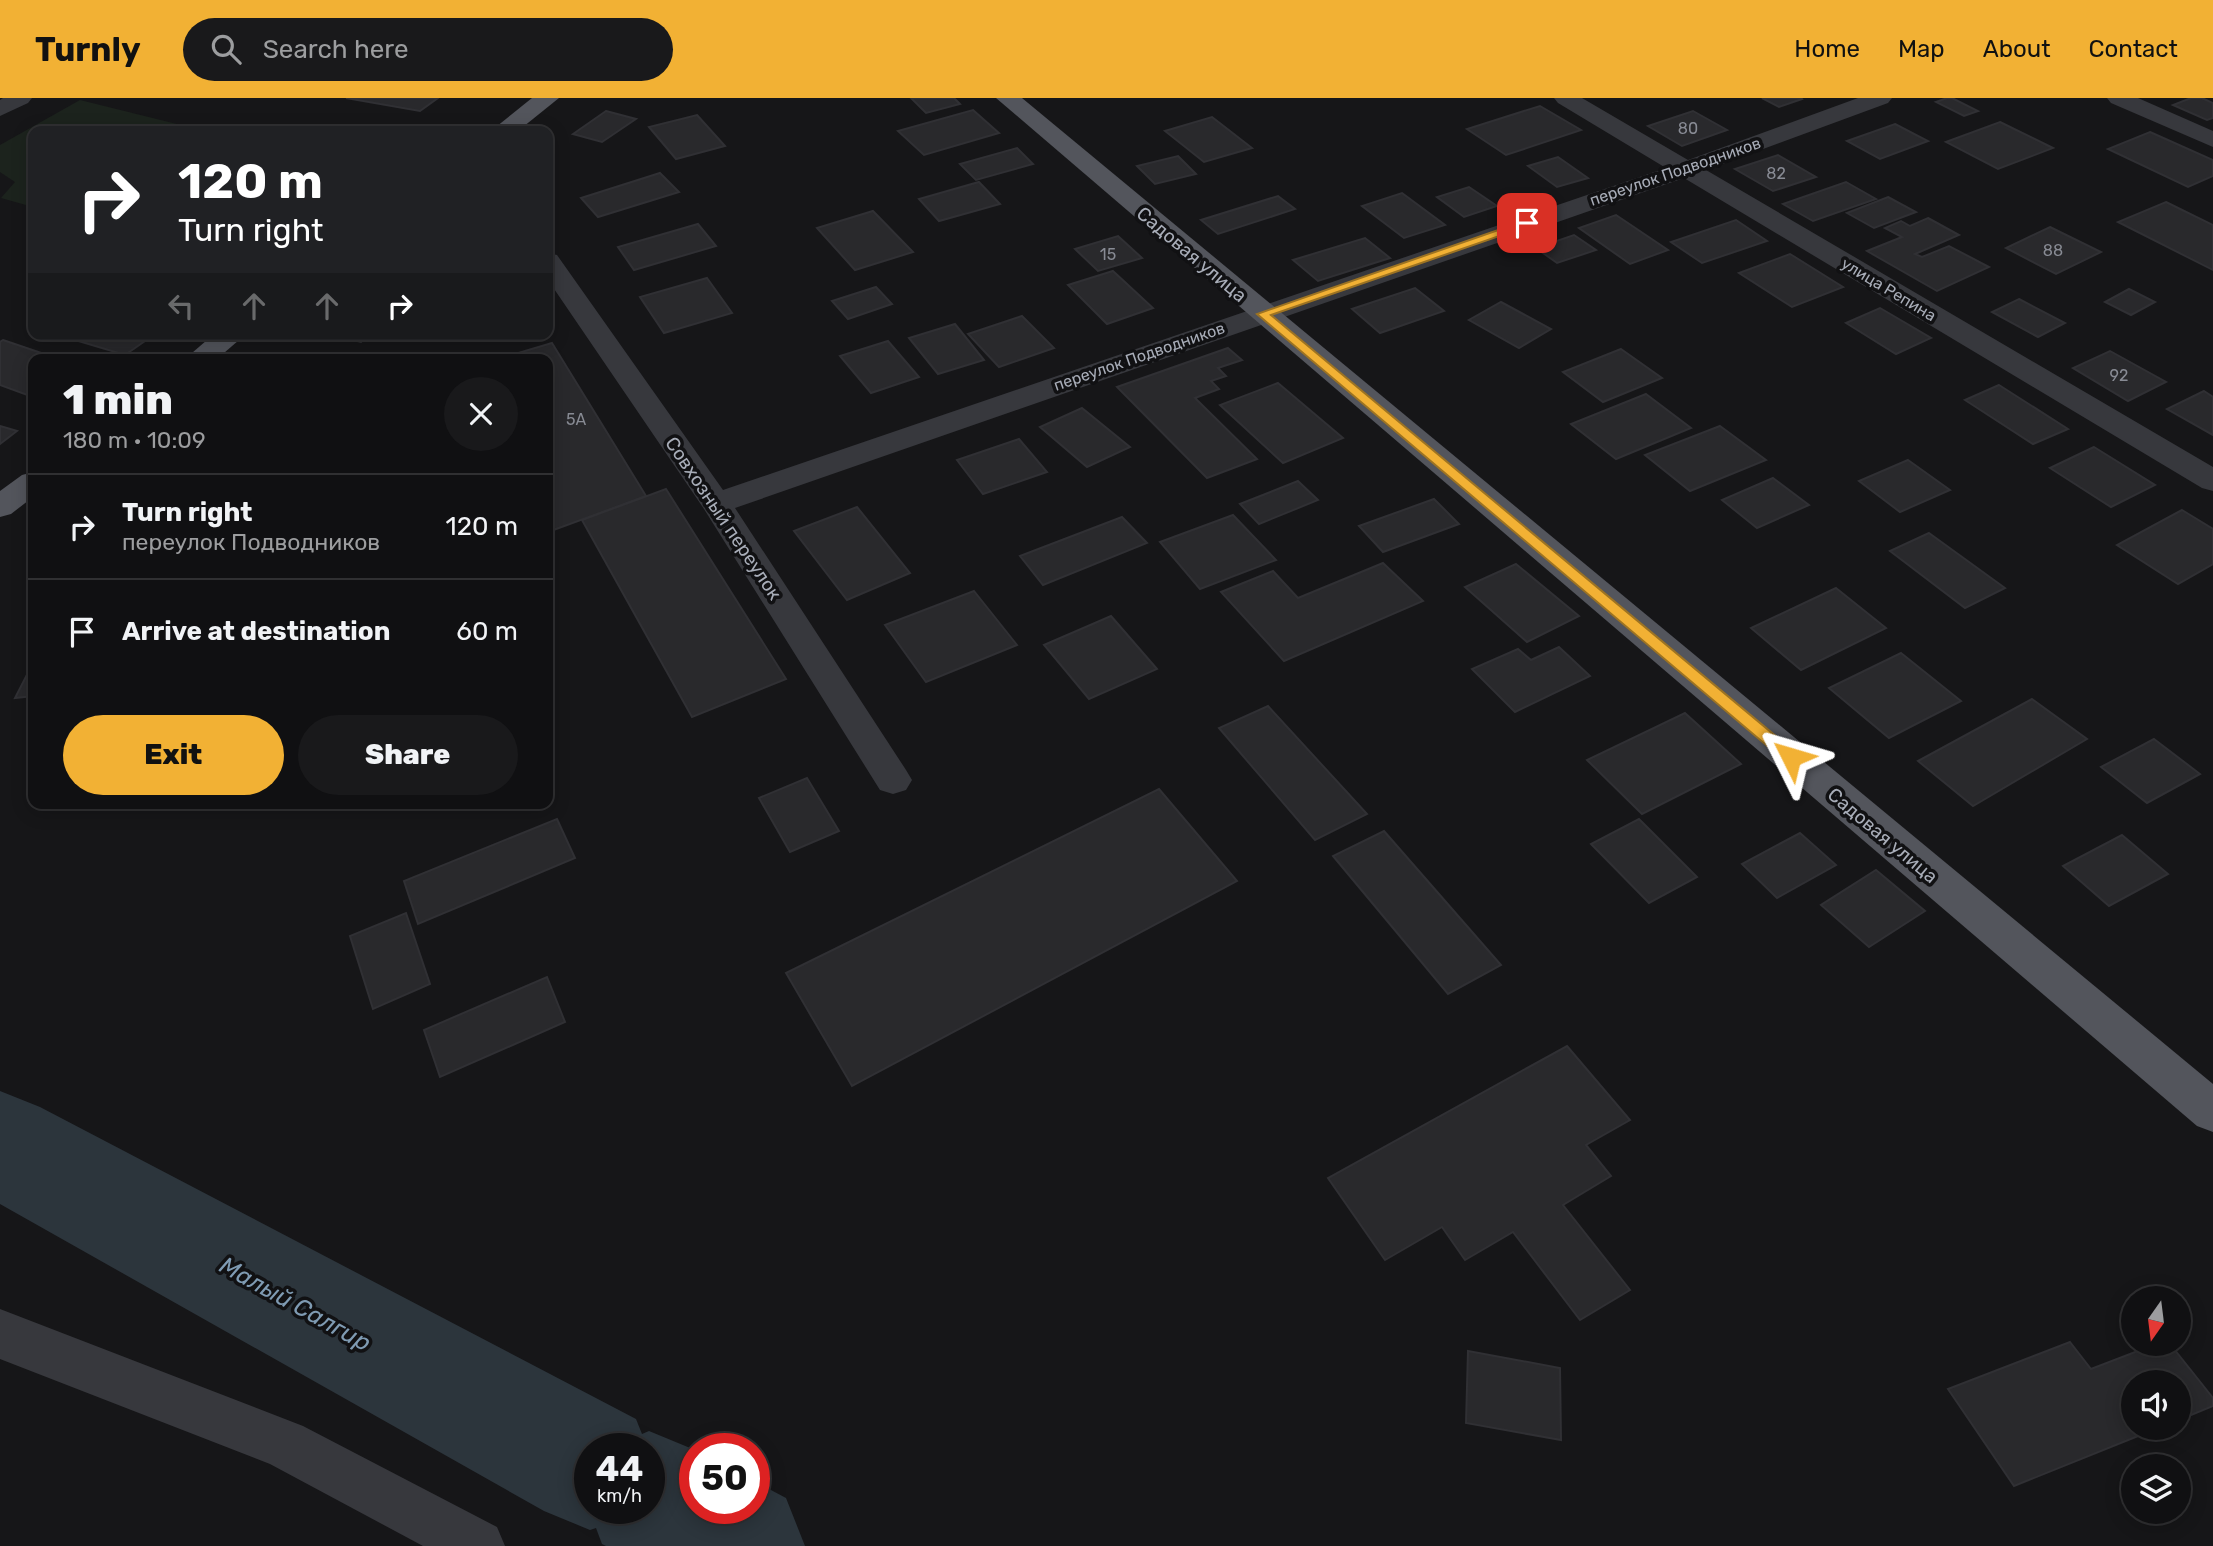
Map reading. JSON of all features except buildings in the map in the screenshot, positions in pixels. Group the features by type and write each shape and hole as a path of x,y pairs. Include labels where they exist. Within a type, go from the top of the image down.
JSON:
{"main road":[{"path":"510,126 547,98"},
{"name":"Садовая улица","path":"1008,98 2213,1112"},
{"path":"206,354 224,340"},
{"path":"0,507 28,486"}],"street":[{"path":"0,109 20,98"},
{"name":"улица Репина","path":"1566,98 2213,481"},
{"name":"переулок Подводников","path":"716,503 1686,169 1880,98"},
{"path":"2119,98 2213,140"},
{"name":"Совхозный переулок","path":"553,268 716,503 893,780"},
{"path":"0,1334 285,1444 478,1546"}],"shaded area":[{"path":"80,100 185,126 34,126"},
{"path":"28,129 28,206 1,198 15,182 0,172 0,145"}],"waterway":[{"name":"Малый Салгир","path":"0,1144 574,1456"},
{"name":"Малый Салгир","path":"665,1506 738,1546"}],"route":[{"path":"1527,223 1262,314 1791,757"}]}
